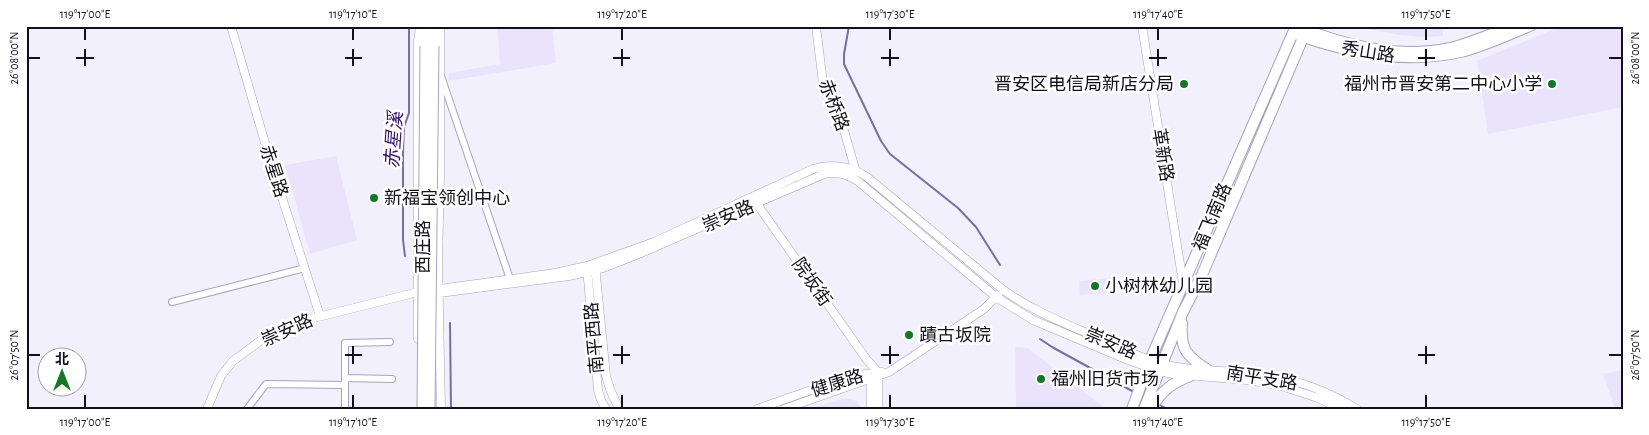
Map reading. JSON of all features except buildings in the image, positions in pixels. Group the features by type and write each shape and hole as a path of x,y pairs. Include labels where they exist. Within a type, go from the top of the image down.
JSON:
{"main road":[{"name":"西庄路","path":"425,26 429,46"},
{"name":"西庄路","path":"421,409 429,46 433,26"},
{"name":"秀山路","path":"1300,30 1363,45 1394,50 1418,51 1458,46 1510,26"},
{"name":"秀山路","path":"1300,30 1356,52 1401,58 1421,58 1465,51 1531,26"},
{"name":"福飞南路","path":"1132,409 1148,363 1300,30"},
{"name":"福飞南路","path":"1144,409 1183,312 1202,275 1300,30"},
{"path":"429,46 430,409"},
{"path":"1183,312 1181,334 1185,351 1194,361 1208,370"},
{"path":"1152,409 1163,391 1190,376"}],"street":[{"name":"赤星路","path":"231,26 262,133 320,316"},
{"path":"420,26 418,42 418,294 421,409"},
{"path":"440,26 440,409"},
{"name":"赤桥路","path":"816,26 823,83 843,127 859,182"},
{"name":"革新路","path":"1142,26 1184,283"},
{"path":"440,72 510,279"},
{"name":"崇安路","path":"439,291 569,276 654,242 814,170 837,165 856,170 867,176 1002,290 1034,309 1148,363"},
{"name":"崇安路","path":"207,409 221,376 236,358 266,339 302,322 320,316 418,294 591,268 641,253 824,174 835,173 844,174 859,182 996,297 1013,308 1042,324 1161,367"},
{"name":"院坂街","path":"757,204 867,360 879,374"},
{"path":"172,302 305,268"},
{"name":"南平西路","path":"591,268 598,390 606,409"},
{"name":"南平西路","path":"591,268 606,376 619,409"},
{"name":"健康路","path":"784,409 870,376 889,372 984,308 1002,290"},
{"path":"345,409 345,343 390,342"},
{"path":"867,360 870,376 871,409"},
{"name":"南平支路","path":"1161,367 1266,375 1299,382 1323,391 1358,409"},
{"name":"南平支路","path":"1161,367 1190,376 1247,380 1278,385 1309,394 1342,409"},
{"path":"878,409 879,374"},
{"name":"健康路","path":"758,409 851,376 870,376"},
{"path":"246,409 266,384 392,379"}],"shaded area":[{"path":"497,26 552,26 556,63 448,81 449,73 500,64"},
{"path":"1354,26 1443,26 1443,36 1399,35"},
{"name":"福州市晋安第二中心小学","path":"1562,26 1623,26 1623,107 1488,134 1477,61"},
{"path":"336,156 357,240 310,254 285,165"},
{"name":"小树林幼儿园","path":"1110,278 1111,292 1080,295 1079,281"},
{"name":"福州旧货市场","path":"1015,347 1028,348 1106,409 1016,409"},
{"path":"1623,370 1623,409 1615,409 1603,374"},
{"path":"846,398 857,401 862,409 807,409"}],"waterway":[{"name":"赤星溪","path":"405,256 403,240 403,152 404,127 409,113 409,26"},
{"path":"849,26 844,64 881,141 890,154 958,208 976,227 1000,265"},
{"name":"赤星溪","path":"450,323 451,409"},
{"path":"1040,339 1134,392"},
{"path":"1158,404 1167,409"}],"place":[{"name":"晋安区电信局新店分局","path":"1184,84"},
{"name":"福州市晋安第二中心小学","path":"1552,84"},
{"name":"新福宝领创中心","path":"374,198"},
{"name":"小树林幼儿园","path":"1095,286"},
{"name":"蹟古坂院","path":"909,335"},
{"name":"福州旧货市场","path":"1041,379"}]}
